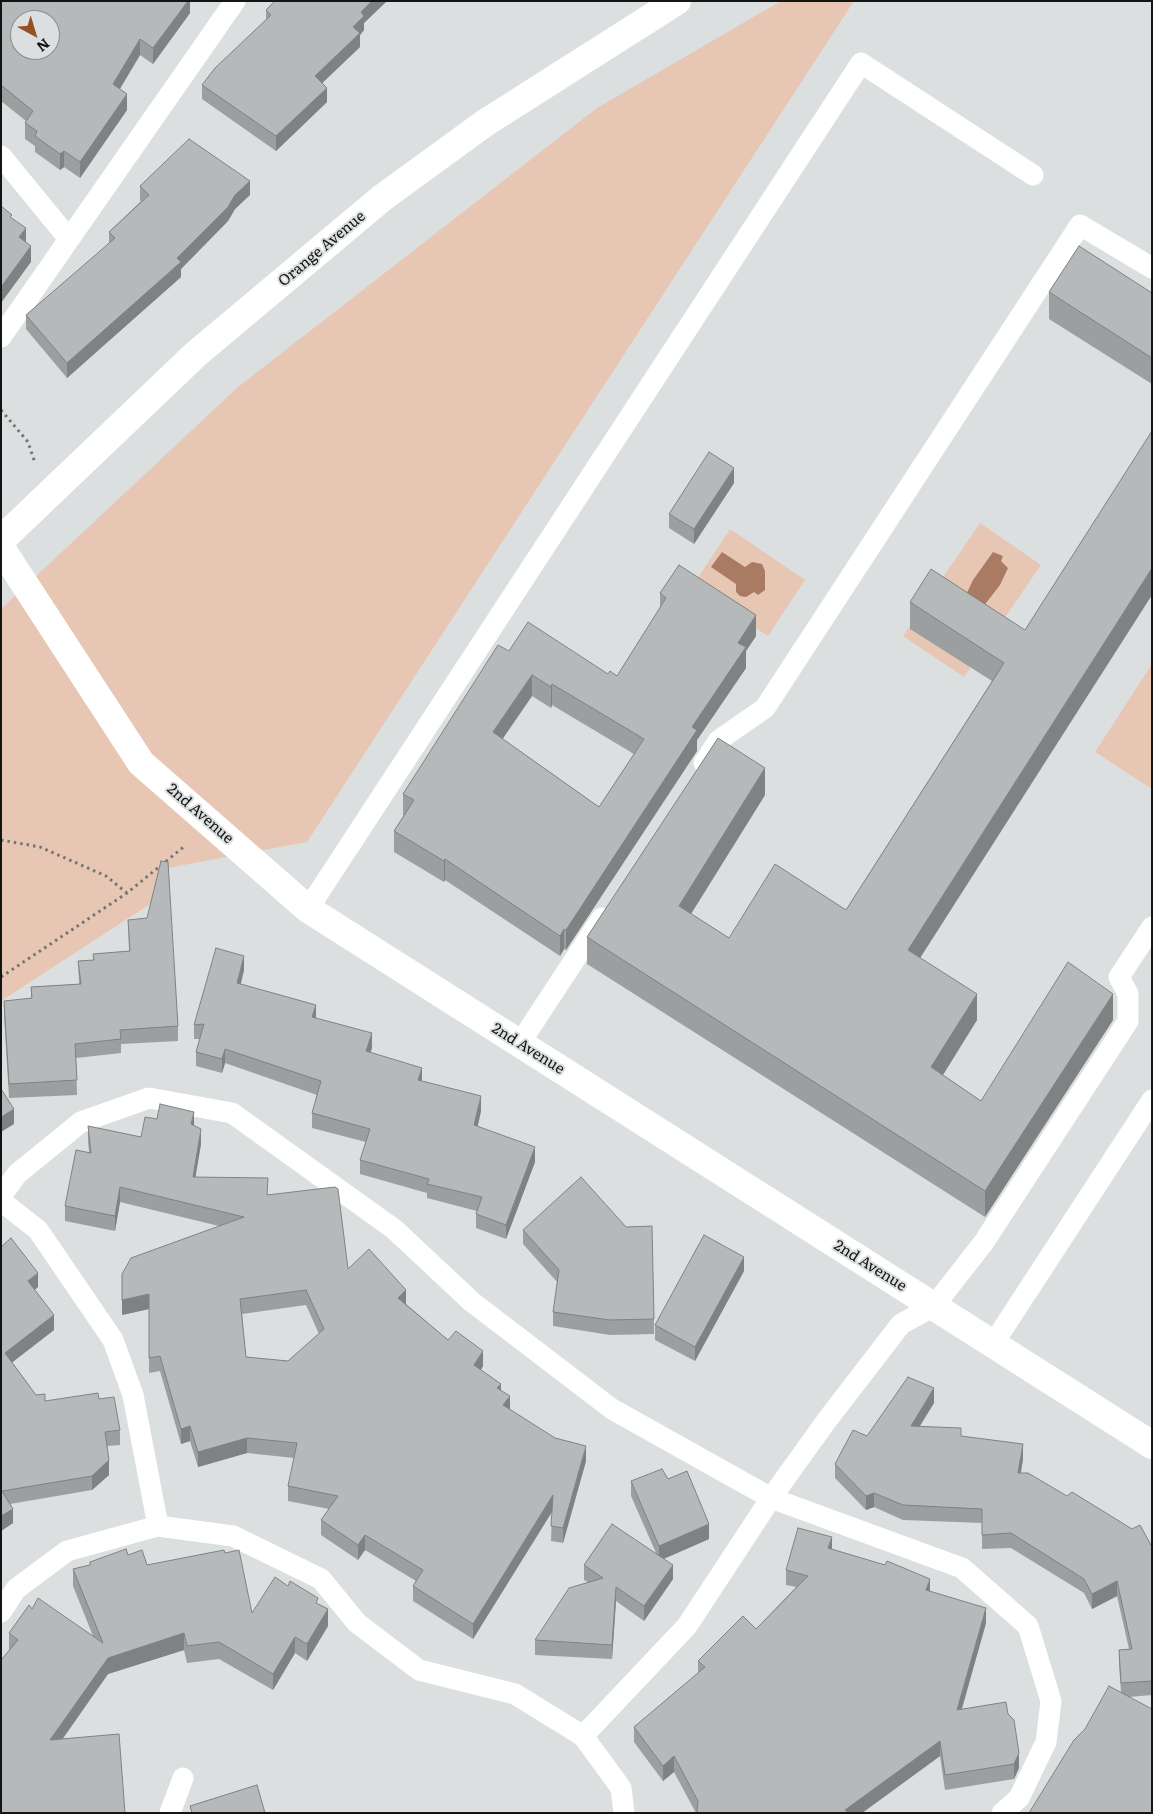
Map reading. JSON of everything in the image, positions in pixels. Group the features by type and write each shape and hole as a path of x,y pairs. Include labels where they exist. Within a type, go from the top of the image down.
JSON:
{"street":[{"name":"Orange Avenue","path":"1,540 196,354 382,198 485,123 677,1"},
{"name":"2nd Avenue","path":"1,548 142,763 308,909 1152,1445"}],"lane":[{"path":"1,337 229,4"},
{"path":"308,909 861,63 1033,174"},
{"path":"1,156 69,239"},
{"path":"692,782 719,740 764,708 1080,226 1152,268"},
{"path":"520,1044 616,898"},
{"path":"583,1736 687,1626 771,1498 827,1420 901,1324 934,1306 984,1242 1128,1021 1128,994 1119,977 1152,927"},
{"path":"1,1196 17,1174 81,1122 149,1098 232,1113 394,1229 472,1302 612,1409 771,1498 962,1568 1028,1626 1051,1701 1046,1742 1019,1798 1002,1813"},
{"path":"993,1344 1152,1100"},
{"path":"1,1201 38,1230 113,1340 133,1395 158,1526"},
{"path":"1,1612 16,1589 67,1551 158,1526 233,1536 321,1579 357,1623 419,1670 516,1694 583,1736 620,1788 624,1813"},
{"path":"170,1813 183,1778"}],"path":[{"path":"1,410 28,442 46,497"},
{"path":"1,976 127,893 211,824"},
{"path":"1,840 40,847 106,876 127,893"}],"shaded area":[{"path":"781,1 854,1 307,842 162,869 167,893 1,1001 1,609 238,387 597,108"},
{"path":"980,523 1041,565 964,677 903,636"},
{"path":"730,529 805,580 768,636 692,587"},
{"path":"722,552 745,567 752,562 762,564 765,571 765,590 758,595 754,592 746,597 740,596 736,592 736,584 711,567"},
{"path":"993,552 1003,556 1001,561 1008,568 1000,585 979,612 965,597 973,580"},
{"path":"1152,664 1152,789 1095,752"}],"building":[{"path":"1,1 188,1 153,48 140,39 113,84 127,94 80,162 64,151 60,154 35,136 37,131 25,123 33,111 1,85"},
{"path":"275,1 372,1 361,12 364,16 353,27 360,33 315,76 327,88 276,136 202,85 215,68 271,15 266,10"},
{"path":"189,139 250,181 235,195 228,207 177,258 181,262 67,363 26,315 115,238 109,232 149,195 140,186"},
{"path":"1,206 12,215 10,217 26,228 19,237 31,246 1,287"},
{"path":"1079,246 1152,293 1152,358 1049,292"},
{"path":"1152,431 1152,568 908,950 977,994 931,1067 981,1101 1068,962 1113,994 985,1191 587,937 718,738 765,768 679,906 729,938 775,864 846,910 1004,663 910,602 931,569 1025,630"},
{"path":"709,452 734,468 694,529 669,514"},
{"path":"679,565 756,615 738,643 746,647 692,727 697,730 566,930 564,929 560,936 445,859 444,861 394,831 414,800 403,794 498,645 509,651 528,622 608,674 610,671 617,676 666,598 660,593","holes":["532,675 551,687 552,684 644,739 599,807 493,732"]},
{"path":"161,861 168,862 178,1026 120,1030 121,1039 75,1044 77,1080 9,1084 4,1001 32,998 31,987 81,984 78,961 94,960 93,954 130,951 128,920 147,918"},
{"path":"216,948 244,956 237,983 316,1005 312,1017 372,1033 366,1051 422,1068 418,1080 481,1096 474,1125 535,1147 506,1225 476,1214 482,1197 427,1184 429,1179 360,1160 370,1129 312,1113 321,1081 225,1049 222,1059 196,1052 204,1024 194,1025"},
{"path":"1,1089 14,1109 1,1117"},
{"path":"160,1104 194,1112 191,1124 201,1129 193,1177 268,1178 267,1195 335,1187 338,1189 348,1269 369,1249 406,1290 398,1298 448,1340 456,1331 483,1351 474,1365 501,1384 497,1388 510,1396 503,1405 555,1438 586,1446 563,1528 551,1526 553,1495 473,1624 413,1586 423,1570 365,1535 358,1545 321,1520 338,1496 288,1486 297,1443 247,1438 198,1452 190,1426 181,1429 160,1356 149,1358 149,1294 122,1300 122,1274 131,1258 244,1217 120,1187 115,1216 65,1206 76,1150 91,1153 88,1126 141,1137 145,1117 157,1119","holes":["306,1290 324,1329 288,1361 246,1357 240,1299"]},
{"path":"581,1177 626,1227 652,1226 654,1319 610,1320 553,1312 559,1270 523,1230"},
{"path":"704,1235 744,1257 695,1347 655,1325"},
{"path":"11,1238 38,1273 28,1281 54,1315 5,1353 36,1395 45,1394 45,1401 98,1393 99,1399 114,1397 120,1430 105,1432 109,1460 92,1476 2,1491 13,1509 1,1516 1,1247"},
{"path":"908,1377 934,1388 911,1426 961,1428 961,1436 1023,1444 1018,1473 1028,1473 1067,1496 1072,1492 1132,1529 1140,1525 1152,1547 1152,1681 1121,1683 1119,1650 1132,1649 1117,1581 1092,1594 1084,1579 1011,1533 982,1535 982,1509 903,1505 874,1493 866,1496 835,1464 853,1430 867,1436"},
{"path":"662,1469 668,1479 687,1471 709,1524 659,1546 631,1481"},
{"path":"612,1524 673,1565 644,1606 616,1587 612,1645 535,1640 569,1588 603,1578 584,1565"},
{"path":"798,1528 832,1537 828,1548 885,1565 887,1561 930,1579 926,1590 986,1608 957,1710 1006,1702 1008,1714 1014,1720 1019,1753 1014,1764 945,1775 940,1741 845,1810 849,1813 697,1813 698,1801 674,1756 663,1766 634,1727 705,1667 698,1661 743,1616 756,1629 808,1576 786,1570"},
{"path":"126,1549 128,1555 142,1550 147,1565 224,1550 225,1553 239,1550 252,1613 275,1577 288,1586 290,1581 318,1598 316,1603 328,1609 307,1644 295,1637 273,1674 219,1642 187,1646 184,1633 108,1658 50,1740 119,1734 125,1813 1,1813 1,1660 18,1640 9,1633 29,1605 32,1609 38,1598 103,1643 73,1569 90,1565 90,1562"},
{"path":"1109,1686 1152,1709 1152,1813 1029,1813 1074,1740 1085,1729"},
{"path":"257,1785 265,1813 192,1813 190,1806"}]}
